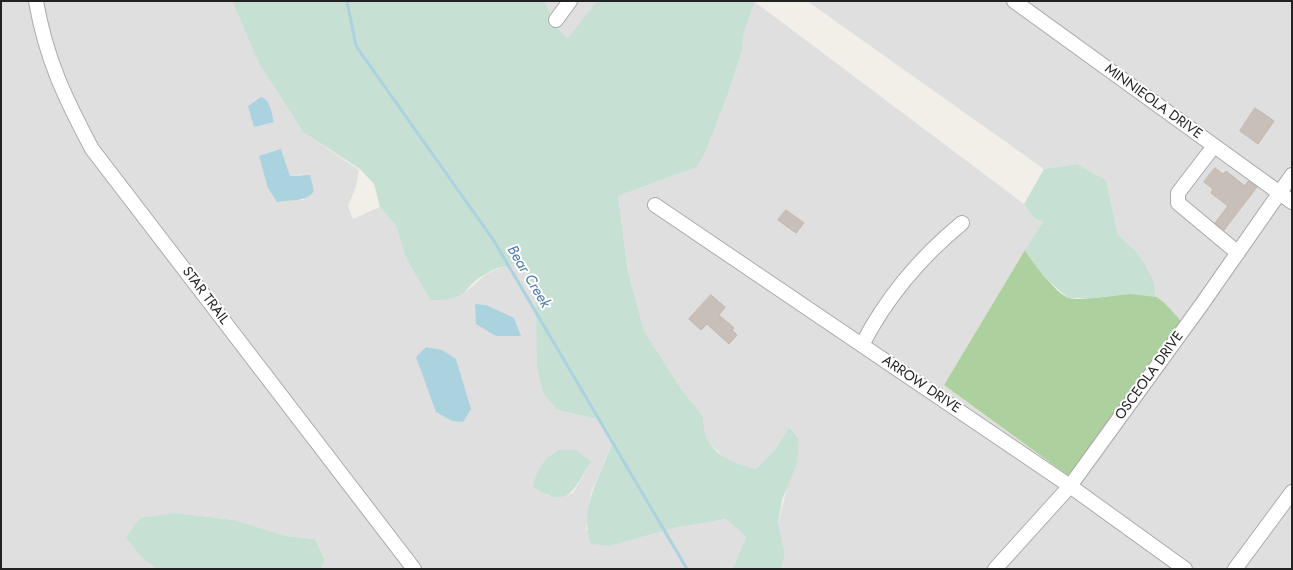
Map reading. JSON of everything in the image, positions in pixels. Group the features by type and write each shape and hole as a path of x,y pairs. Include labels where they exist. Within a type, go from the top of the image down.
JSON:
{"street":[{"name":"STAR TRAIL","path":"36,1 42,36 63,95 92,149 414,569"},
{"path":"556,20 570,1"},
{"name":"MINNIEOLA DRIVE","path":"1014,1 1292,202"},
{"path":"1214,146 1178,193 1178,203 1238,253"},
{"name":"OSCEOLA DRIVE","path":"995,569 1070,486 1292,175"},
{"name":"ARROW DRIVE","path":"655,205 1070,486 1184,569"},
{"path":"862,345 906,280 933,247 962,223"},
{"path":"1235,569 1292,492"}],"shaded area":[{"path":"1,1 30,1 37,37 58,97 87,151 407,569 321,569 325,558 315,539 286,536 235,520 175,513 143,559 157,569 1,569"},
{"path":"42,1 232,1 258,62 303,132 359,170 356,187 348,206 353,219 380,207 396,226 406,258 430,300 468,290 486,274 505,266 525,263 536,301 537,326 558,410 601,420 613,441 591,493 586,529 610,546 674,528 726,519 746,537 733,567 729,569 421,569 97,146 69,93 48,35","holes":["281,149 290,176 303,174 304,200 287,200","591,462 573,493 562,497 545,495"]},
{"path":"544,1 597,1 567,40 557,27"},
{"path":"807,1 1292,1 1292,165 1183,323 1156,297 1154,282 1135,250 1118,235 1106,180 1077,164 1044,169"},
{"path":"755,2 1024,204 1034,218 1043,222 944,385 1070,477 988,569 781,569 785,554 778,524 799,439 789,427 776,448 756,469 731,463 709,443 703,429 703,416 682,390 644,331 628,271 618,196 697,167 705,153 727,97 742,51 743,34"},
{"path":"1292,184 1292,569 1002,569"}],"green space":[{"path":"232,1 544,1 557,27 567,39 597,1 755,2 743,34 742,51 727,97 705,153 697,167 618,196 628,271 644,331 682,390 703,416 707,438 712,446 718,453 735,463 756,469 776,448 789,427 799,439 797,464 782,500 778,523 785,554 781,569 729,569 733,567 746,537 726,519 674,528 610,546 591,544 587,517 589,505 597,479 613,441 601,420 558,410 543,393 537,366 536,301 525,263 506,266 492,271 478,279 458,296 443,300 430,300 406,258 396,226 380,207 374,184 360,169 303,132 258,62"},
{"path":"1077,164 1106,180 1118,235 1135,250 1145,265 1154,282 1156,297 1130,294 1094,298 1068,298 1044,277 1025,250 1043,222 1034,218 1024,204 1044,169"},
{"path":"1025,250 1051,284 1069,298 1078,299 1128,294 1150,295 1161,300 1183,323 1070,477 944,385"},
{"path":"559,450 576,450 591,462 569,494 563,497 555,497 533,487 536,475 542,465"},
{"path":"175,513 235,520 286,536 315,539 325,559 321,569 157,569 143,559 126,537 140,518"}],"water":[{"path":"261,97 269,104 274,122 254,127 248,106"},
{"path":"281,149 290,176 310,175 314,191 311,195 298,200 277,202 268,188 259,156"},
{"path":"475,304 486,305 514,318 521,336 496,336 476,324"},
{"path":"426,347 442,350 456,359 471,409 463,422 452,421 436,412 416,357"}],"building":[{"path":"1255,108 1274,121 1258,144 1240,131"},
{"path":"1215,168 1223,174 1226,171 1245,186 1248,181 1257,187 1224,230 1215,223 1228,206 1211,193 1213,189 1204,182"},
{"path":"786,210 804,223 796,233 778,220"},
{"path":"711,295 725,307 719,315 734,328 732,330 737,335 729,344 707,324 701,330 689,319"}],"waterway":[{"name":"Bear Creek","path":"347,1 356,46 494,241 687,569"}]}
